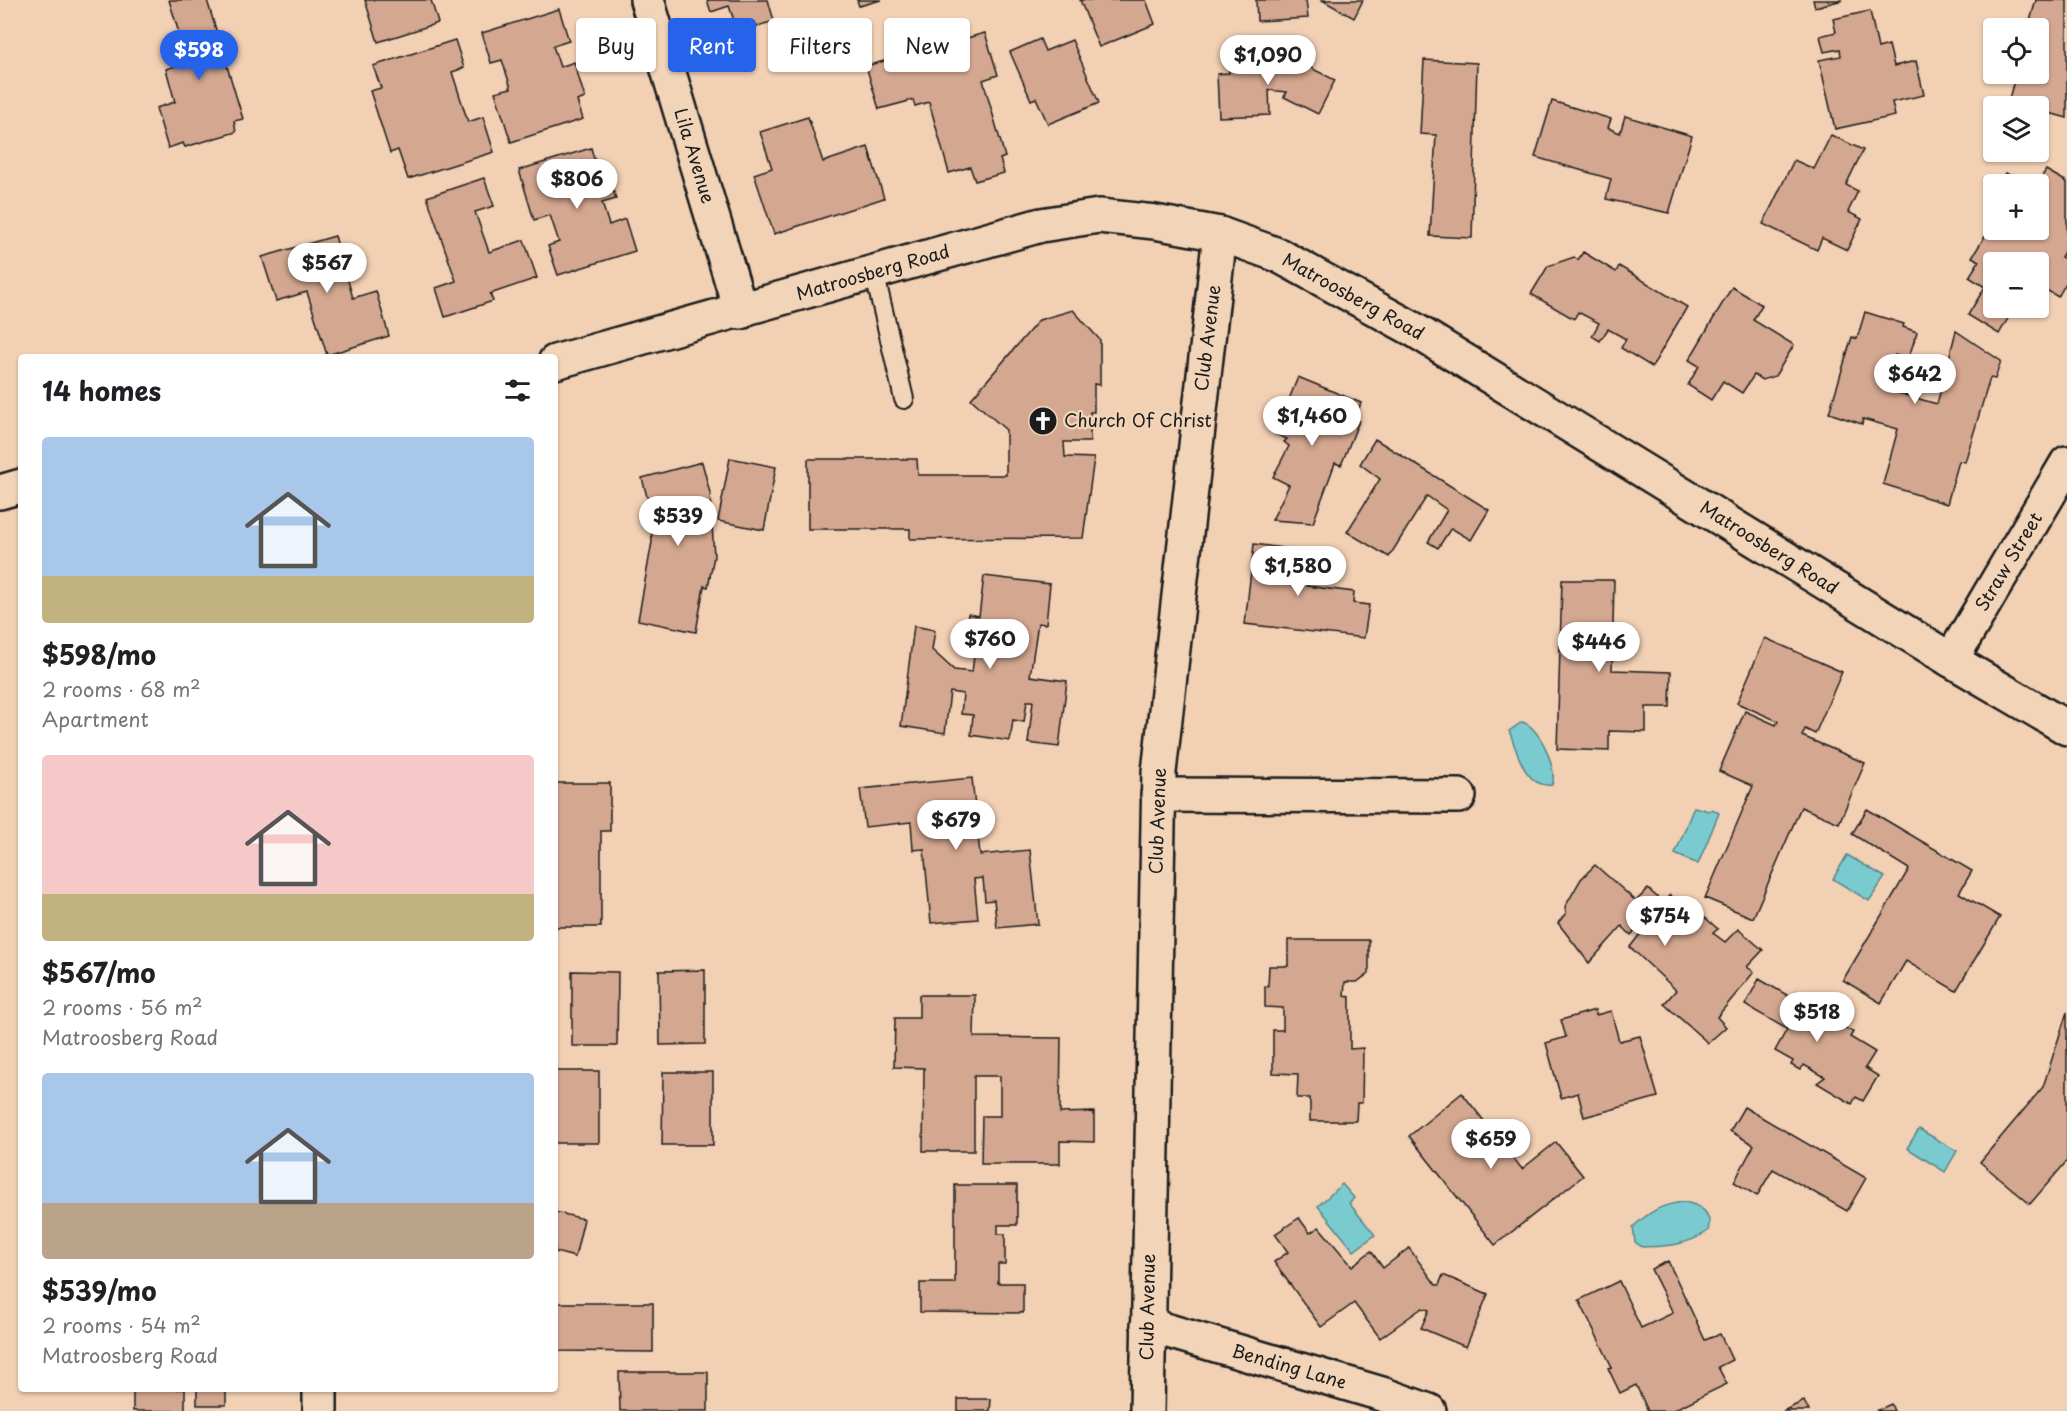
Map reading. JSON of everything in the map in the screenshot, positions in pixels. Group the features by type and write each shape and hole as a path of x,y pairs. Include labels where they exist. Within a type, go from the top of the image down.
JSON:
{"street":[{"name":"Lila Avenue","path":"647,0 741,312"},
{"name":"Matroosberg Road","path":"558,361 741,312 1041,225 1099,216 1155,222 1220,234 1278,255 1413,329 1951,660 2067,728"},
{"name":"Club Avenue","path":"1147,1411 1158,772 1220,234"},
{"name":"Straw Street","path":"1951,660 2067,464"},
{"path":"0,492 18,487"},
{"path":"1158,795 1459,796"},
{"name":"Bending Lane","path":"1148,1325 1382,1394 1429,1411"},
{"path":"320,1392 320,1411"}],"lane":[{"path":"874,272 904,399"}],"water":[{"path":"1522,722 1535,731 1546,749 1552,769 1552,785 1542,785 1535,781 1523,766 1509,731"},
{"path":"1694,807 1709,811 1712,809 1719,813 1698,864 1675,854"},
{"path":"1847,855 1885,877 1869,901 1833,879"},
{"path":"1919,1129 1957,1151 1945,1172 1907,1148"},
{"path":"1342,1184 1354,1198 1349,1203 1375,1235 1354,1251 1318,1206"},
{"path":"1684,1202 1696,1205 1704,1211 1709,1219 1708,1231 1692,1240 1676,1244 1642,1247 1635,1242 1633,1227 1650,1213 1662,1207"}],"building":[{"path":"169,0 207,0 243,119 234,121 236,132 185,147 183,143 168,148 156,108 175,102 166,69 182,64 176,45 182,43"},
{"path":"365,0 431,0 438,23 378,42"},
{"path":"707,0 768,0 773,18 768,18 768,23 756,26 756,18 733,18 729,6 711,12"},
{"path":"857,0 881,0 859,6"},
{"path":"1080,0 1146,0 1155,24 1099,47"},
{"path":"1256,0 1306,0 1308,18 1257,21"},
{"path":"1322,0 1363,0 1354,18"},
{"path":"1813,0 1843,0 1815,7"},
{"path":"2036,0 2067,0 2067,118 2049,113 2049,96 2010,96 2013,84 2049,84 2049,18 2031,18"},
{"path":"559,9 569,41 553,46 560,67 574,62 585,98 577,101 583,119 511,142 495,92 511,88 502,60 491,63 482,33"},
{"path":"1870,11 1878,48 1889,45 1894,66 1916,61 1924,95 1892,102 1895,116 1835,129 1819,60 1841,56 1840,49 1824,52 1820,36 1836,32 1833,19"},
{"path":"985,33 998,75 983,80 1005,157 1000,159 1004,173 975,181 970,167 949,173 929,102 915,106 913,100 879,109 868,72 872,72 872,64 884,61 884,72 970,72 970,37"},
{"path":"1040,39 1045,51 1072,40 1099,103 1048,124 1036,98 1031,100 1010,52"},
{"path":"455,40 464,68 452,72 468,122 483,117 494,152 408,179 398,150 390,153 370,91 381,88 373,66"},
{"path":"1267,52 1268,64 1280,63 1297,71 1301,63 1335,80 1318,114 1284,97 1287,92 1269,90 1270,115 1219,117 1217,74 1229,73 1228,54"},
{"path":"1424,60 1477,63 1472,238 1430,236 1436,135 1420,134"},
{"path":"1552,101 1611,119 1608,128 1620,133 1625,116 1692,136 1669,213 1606,199 1611,179 1535,157"},
{"path":"808,117 823,162 868,147 884,198 774,234 754,174 772,168 760,132"},
{"path":"1831,135 1863,150 1846,185 1858,191 1848,212 1862,219 1847,250 1822,238 1817,250 1763,224 1794,160 1814,169"},
{"path":"591,148 596,166 605,163 616,199 602,203 609,225 625,219 635,251 558,275 548,246 559,242 550,215 534,220 519,170"},
{"path":"2046,170 2067,182 2067,247 2061,257 2067,260 2067,281 2058,297 2049,292 2049,252 1983,252 1983,286 1969,277 1979,261 1972,257 1983,240 2049,240 2049,174 2043,174"},
{"path":"484,178 494,206 475,212 489,252 524,240 537,278 490,294 493,301 445,317 436,288 456,281 427,197"},
{"path":"335,236 353,298 376,291 389,336 327,354 307,292 276,301 262,257"},
{"path":"1583,252 1616,272 1619,266 1687,307 1652,367 1621,348 1626,339 1608,329 1600,341 1592,336 1599,323 1578,312 1574,319 1531,294 1548,266 1574,257 1578,260"},
{"path":"1732,287 1762,305 1753,320 1794,345 1775,376 1762,380 1754,375 1742,393 1723,381 1711,400 1688,385 1699,366 1689,360"},
{"path":"1983,290 1983,318 2008,318 1999,334 1968,315"},
{"name":"Church Of Christ","path":"1073,310 1100,340 1100,385 1094,384 1094,412 1090,412 1090,442 1064,442 1065,457 1094,458 1083,538 910,539 910,529 808,529 808,459 917,459 918,475 1006,475 1006,430 971,399 1039,320"},
{"path":"1865,312 1904,324 1903,327 1917,332 1908,360 1895,355 1884,389 1937,404 1956,331 2001,361 1995,379 1990,378 1965,462 1959,461 1947,504 1883,484 1898,429 1863,419 1862,424 1829,413 1852,337 1857,339"},
{"path":"1298,377 1361,403 1355,419 1359,421 1341,465 1335,463 1313,523 1272,520 1289,485 1273,477 1289,446 1284,442 1287,439 1275,434"},
{"path":"1375,439 1489,510 1471,540 1451,528 1438,548 1428,542 1447,510 1427,496 1389,557 1347,532 1380,479 1360,464"},
{"path":"730,458 776,467 764,530 718,521"},
{"path":"702,462 710,493 714,556 708,587 704,586 696,632 638,620 652,542 650,508 642,478"},
{"path":"1254,544 1310,552 1307,586 1354,592 1353,603 1369,605 1364,638 1245,624"},
{"path":"984,576 1050,584 1046,624 1038,623 1030,676 1067,681 1059,747 1028,743 1033,701 1027,701 1024,722 1013,720 1010,741 971,735 973,715 961,714 963,694 950,692 945,733 901,726 914,626 935,630 932,650 954,670 972,672 974,656 963,654 968,614 979,616"},
{"path":"1562,580 1614,580 1612,670 1671,672 1670,707 1646,707 1646,732 1609,731 1609,751 1557,749"},
{"path":"1765,638 1842,672 1815,734 1805,729 1802,736 1865,763 1839,823 1801,807 1753,918 1705,898 1753,786 1719,771 1745,711 1776,725 1778,721 1737,703"},
{"path":"972,778 980,855 1030,850 1038,924 997,928 994,900 985,901 983,878 974,879 978,919 931,923 924,849 913,850 911,822 865,827 860,789"},
{"path":"558,783 610,783 610,831 601,831 601,927 558,927"},
{"path":"1867,809 1972,871 1959,893 2000,917 1956,991 1906,961 1881,1003 1843,980 1909,869 1852,834"},
{"path":"1595,865 1636,901 1648,889 1663,902 1670,895 1685,908 1689,904 1718,929 1713,933 1725,942 1738,929 1763,950 1747,967 1754,972 1717,1017 1726,1027 1708,1043 1664,1004 1676,990 1630,947 1641,933 1636,930 1631,935 1622,926 1589,963 1558,923 1566,913 1565,907 1581,879"},
{"path":"1288,940 1369,940 1369,973 1357,982 1345,982 1344,996 1350,997 1350,1049 1363,1048 1362,1103 1357,1103 1356,1121 1310,1121 1310,1098 1297,1098 1298,1074 1273,1073 1273,1030 1283,1030 1283,1008 1265,1007 1265,986 1268,987 1269,966 1288,966"},
{"path":"705,970 705,1044 660,1045 659,971"},
{"path":"572,971 618,972 617,1046 572,1046"},
{"path":"1759,979 1792,998 1796,991 1807,996 1805,1000 1808,1002 1803,1010 1825,1023 1827,1019 1853,1032 1850,1037 1875,1052 1865,1068 1878,1076 1863,1101 1856,1097 1852,1104 1817,1083 1825,1077 1804,1065 1800,1070 1791,1065 1793,1061 1775,1051 1787,1029 1745,1005"},
{"path":"919,995 975,995 974,1037 1061,1038 1060,1113 1094,1112 1094,1142 1060,1141 1060,1164 981,1164 982,1116 1000,1116 1000,1076 974,1076 974,1151 923,1151 924,1068 894,1067 895,1018 919,1018"},
{"path":"1595,1010 1596,1015 1611,1011 1619,1041 1640,1036 1658,1097 1584,1117 1578,1093 1561,1098 1546,1043 1566,1037 1561,1020"},
{"path":"2067,1012 2067,1161 2030,1204 1980,1162 2043,1087"},
{"path":"558,1071 599,1071 599,1143 558,1143"},
{"path":"663,1072 713,1072 713,1145 662,1145"},
{"path":"1462,1093 1522,1169 1556,1142 1583,1176 1495,1245 1409,1136"},
{"path":"1744,1107 1866,1178 1847,1211 1773,1169 1757,1196 1734,1182 1754,1145 1730,1131"},
{"path":"955,1185 1017,1185 1017,1225 998,1225 998,1234 1005,1234 1005,1264 998,1264 998,1283 1023,1283 1023,1313 920,1312 920,1283 955,1283"},
{"path":"558,1213 584,1219 575,1257 558,1253"},
{"path":"1299,1218 1310,1233 1319,1227 1352,1266 1371,1251 1383,1268 1409,1248 1436,1285 1439,1285 1443,1275 1488,1294 1466,1347 1421,1328 1429,1310 1422,1308 1380,1338 1354,1303 1321,1327 1274,1262 1288,1252 1275,1234"},
{"path":"1668,1261 1705,1340 1720,1334 1732,1360 1718,1367 1727,1384 1671,1411 1648,1411 1636,1385 1620,1393 1608,1368 1612,1367 1579,1300 1619,1281 1641,1328 1673,1313 1651,1269"},
{"path":"558,1303 653,1303 653,1352 558,1351"},
{"path":"619,1372 708,1372 708,1411 620,1411"},
{"path":"133,1392 185,1392 185,1411 133,1411"},
{"path":"197,1392 226,1392 226,1405 197,1405"},
{"path":"958,1399 991,1399 990,1411 958,1411"},
{"path":"1804,1401 1809,1411 1783,1411"},
{"path":"1891,1404 1894,1411 1876,1411"}],"place":[{"name":"Church Of Christ","path":"1043,421"}]}
